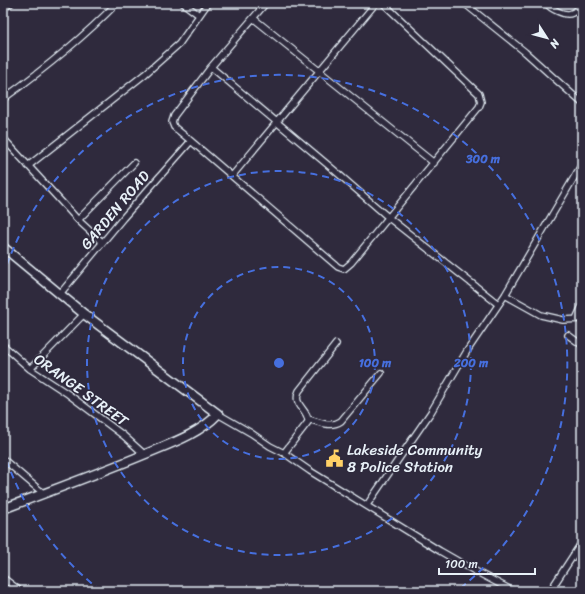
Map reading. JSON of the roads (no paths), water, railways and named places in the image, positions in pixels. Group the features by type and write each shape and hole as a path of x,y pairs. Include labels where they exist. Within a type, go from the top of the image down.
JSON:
{"street":[{"path":"3,9 10,3"},
{"path":"3,99 62,54 96,25 117,3"},
{"path":"183,3 199,15"},
{"path":"28,166 145,74 179,44 208,3"},
{"path":"266,3 211,68 174,116 172,122 174,127 338,267 344,269 351,263 389,218 481,102 479,94 383,3"},
{"path":"232,176 376,3"},
{"path":"464,3 525,52 582,103"},
{"path":"546,3 551,9 567,14 572,13 582,4"},
{"path":"253,18 320,70 434,163"},
{"path":"211,68 277,122 389,218 498,304"},
{"path":"3,138 78,220 102,242"},
{"name":"GARDEN ROAD","path":"58,295 151,185 191,141"},
{"path":"78,220 134,163"},
{"path":"367,505 431,412 467,351 505,295 582,165"},
{"path":"3,247 58,295 218,414 440,551 513,591"},
{"path":"505,295 540,315 563,320 579,319 582,306"},
{"path":"30,369 84,314"},
{"path":"568,335 582,345"},
{"path":"336,344 297,394 298,402 308,419 332,425 341,421 381,373"},
{"name":"ORANGE STREET","path":"3,345 30,369 124,436 144,454"},
{"path":"3,509 43,493 56,490 202,429 218,414"},
{"path":"284,454 306,425 308,419"},
{"path":"3,459 43,493"},
{"path":"550,591 582,542"},
{"path":"3,578 20,591"}],"place":[{"name":"Lakeside Community 8 Police Station","path":"334,459"}]}
